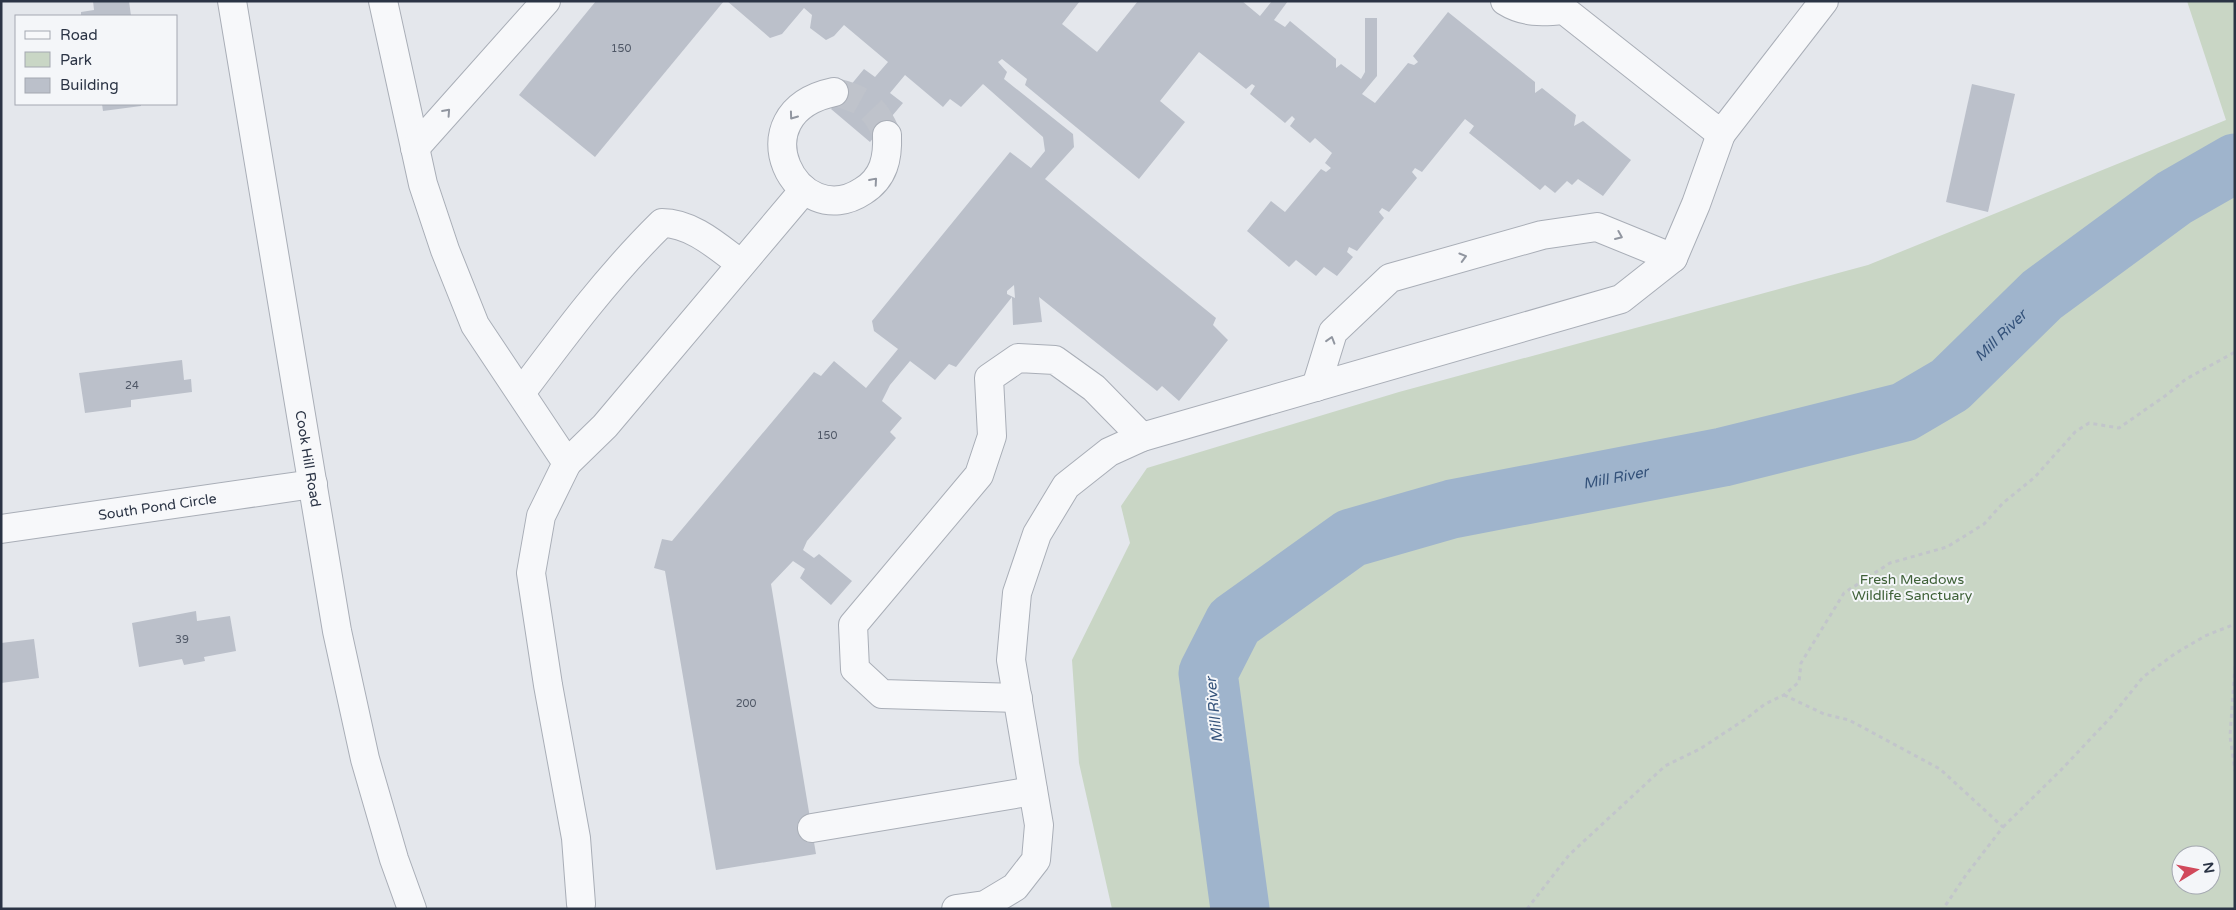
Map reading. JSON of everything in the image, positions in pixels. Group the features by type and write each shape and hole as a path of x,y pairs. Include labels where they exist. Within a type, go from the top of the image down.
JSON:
{"street":[{"name":"Cook Hill Road","path":"232,1 337,631 365,760 394,859 412,909"},
{"path":"382,1 423,184 442,240 475,325 567,463"},
{"path":"415,148 546,1"},
{"path":"1505,1 1516,8 1536,12 1564,10 1721,134"},
{"path":"963,908 985,905 1016,887 1036,860 1039,825 1011,660 1017,593 1037,534 1066,486 1109,452 1142,437 1621,299 1673,258 1696,204 1721,134 1824,1"},
{"path":"834,92 820,95 805,103 793,114 785,130 782,146 784,163 792,178 804,190 821,198 839,200 856,196 872,186 882,171 888,154 887,135"},
{"path":"584,907 576,838 530,573 541,516 567,463 605,426 804,190"},
{"path":"521,393 570,328 628,257 662,223 675,223 710,241 741,264"},
{"path":"1316,387 1333,332 1390,278 1542,235 1597,226 1673,258"},
{"path":"1018,698 882,694 855,669 852,624 979,475 992,436 989,378 1018,358 1055,360 1094,388 1142,437"},
{"name":"South Pond Circle","path":"1,529 313,484"},
{"path":"812,828 1033,791"}],"path":[{"path":"1527,909 1569,855 1665,766 1700,749 1765,704 1784,695 1799,682 1801,663 1844,593 1890,563 1947,546 1984,524 2003,503 2035,477 2075,432 2082,427 2089,423 2119,428 2165,396 2186,378 2235,352"},
{"path":"1943,909 1966,875 2003,827 2062,769 2143,677 2205,636 2235,624"},
{"path":"2235,666 2230,736 2235,770"},
{"path":"1784,695 1824,714 1850,720 1940,769 2003,827"}],"green space":[{"name":"Fresh Meadows Wildlife Sanctuary","path":"2187,1 2235,1 2235,909 1112,909 1079,763 1072,660 1130,543 1121,506 1147,468 1399,392 1868,265 2226,120"}],"building":[{"path":"93,1 129,1 131,15 81,15 81,12 94,10"},
{"path":"596,1 724,1 595,157 519,95"},
{"path":"727,1 1080,1 1062,24 1097,52 1138,1 1242,1 1260,16 1272,1 1288,1 1274,20 1285,27 1290,21 1336,59 1336,68 1341,64 1361,79 1365,72 1365,18 1377,18 1377,76 1362,94 1375,103 1408,63 1414,65 1418,62 1413,56 1448,12 1535,82 1535,93 1542,88 1576,115 1574,126 1583,121 1631,160 1603,196 1578,179 1572,185 1567,181 1555,193 1545,185 1540,190 1469,133 1474,126 1465,119 1422,172 1415,168 1412,172 1417,178 1389,212 1382,208 1379,212 1384,218 1357,251 1349,247 1347,252 1353,257 1337,276 1324,267 1316,276 1296,260 1289,267 1247,231 1271,201 1285,212 1321,169 1326,172 1331,168 1325,163 1332,153 1315,138 1310,143 1290,126 1295,119 1292,116 1285,123 1250,94 1255,86 1252,84 1246,89 1199,52 1160,101 1185,122 1139,179 1025,85 1027,79 1002,59 998,62 1007,72 1004,79 1073,134 1074,147 1045,179 1216,318 1213,325 1228,340 1179,401 1162,386 1157,391 1039,297 1042,322 1013,325 1012,297 956,367 949,364 935,380 910,361 890,385 882,401 902,418 890,432 896,438 807,541 803,550 814,558 819,554 852,581 831,605 800,578 805,569 793,561 771,584 816,854 716,870 665,571 654,568 662,539 672,541 814,372 821,376 834,361 866,388 898,349 874,331 872,321 1010,152 1031,168 1045,151 1043,137 983,84 961,107 950,99 943,107 905,75 890,93 903,103 870,142 831,109 864,69 875,77 888,62 844,25 834,36 826,40 810,28 812,15 804,8 782,34 770,38","holes":["1014,285 1015,298 1007,294 1007,291"]},
{"path":"1972,84 2015,94 1988,212 1946,202"},
{"path":"102,105 141,105 141,106 103,111"},
{"path":"182,360 184,380 191,379 192,392 131,400 131,407 85,413 79,373"},
{"path":"196,611 197,621 230,616 236,651 204,657 205,661 184,665 182,659 139,667 132,623"},
{"path":"34,639 39,678 1,683 1,643"}],"waterway":[{"name":"Mill River","path":"1240,909 1208,673 1234,622 1351,538 1452,509 1723,457 1904,412 1950,385 2042,295 2174,198 2235,163"}],"tunnel":[{"path":"834,92 861,101 878,117 887,135"}]}
